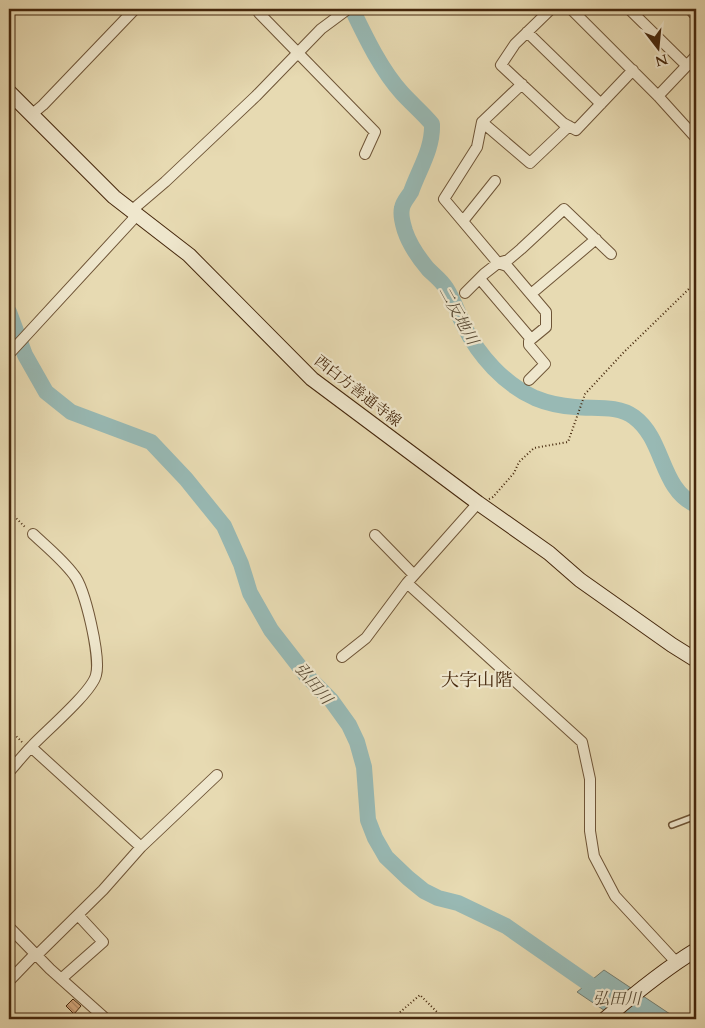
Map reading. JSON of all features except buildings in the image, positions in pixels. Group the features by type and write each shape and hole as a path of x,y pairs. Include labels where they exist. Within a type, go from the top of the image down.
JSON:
{"main road":[{"name":"西白方善通寺線","path":"9,93 114,197 188,256 312,379 478,503 549,553 580,580 696,660"},
{"path":"605,1019 646,984 696,950"}],"street":[{"path":"31,115 43,105 135,9"},
{"path":"261,9 259,13 376,132 365,154"},
{"path":"551,9 515,44 501,65 563,123 576,130 632,70"},
{"path":"571,9 658,96 696,138"},
{"path":"629,9 687,66"},
{"path":"690,9 696,16"},
{"path":"10,350 28,334 134,213 164,182 242,110 321,29 346,11"},
{"path":"527,32 601,104"},
{"path":"658,96 696,56"},
{"path":"522,84 482,122 476,147 444,199 498,263 508,266 546,312 546,327 529,341 529,345 545,364 529,380"},
{"path":"482,122 530,162 569,126"},
{"path":"463,221 495,181"},
{"path":"465,293 498,263 508,260 521,249 564,208 611,254"},
{"path":"532,294 596,239"},
{"path":"480,279 531,339"},
{"path":"342,656 366,638 414,574 478,503"},
{"path":"9,772 87,690 96,675 97,657 85,602 76,576 33,534"},
{"path":"374,535 414,574"},
{"path":"407,583 582,742 590,779 590,831 594,856 616,896 676,962"},
{"path":"30,748 141,847"},
{"path":"9,981 78,915 141,847 217,775"},
{"path":"61,979 103,942 78,915"},
{"path":"9,927 35,955 106,1019"}],"lane":[{"path":"672,825 696,816"}],"path":[{"path":"478,503 493,497 514,474 519,462 534,448 568,442 586,394 624,352 696,282"},
{"path":"9,510 33,534"},
{"path":"9,729 30,748"},
{"path":"392,1019 420,995 444,1019"}],"water":[{"name":"弘田川","path":"604,970 673,1016 681,1019 617,1019 577,992"}],"waterway":[{"name":"二反地川","path":"352,9 387,74 402,93 432,124 428,150 411,192 404,202 401,214 402,220 412,246 428,269 446,288 477,348 503,377 535,398 565,406 613,409 628,413 634,417 652,438 675,488 684,498 696,505"},
{"name":"弘田川","path":"9,312 25,355 46,392 71,412 151,442 186,479 224,526 241,564 250,593 271,630 306,675 331,700 349,725 357,742 364,767 368,820 375,838 386,857 424,891 438,898 458,903 506,926 605,995"}],"district":[{"name":"大字山階","path":"477,680"}]}
